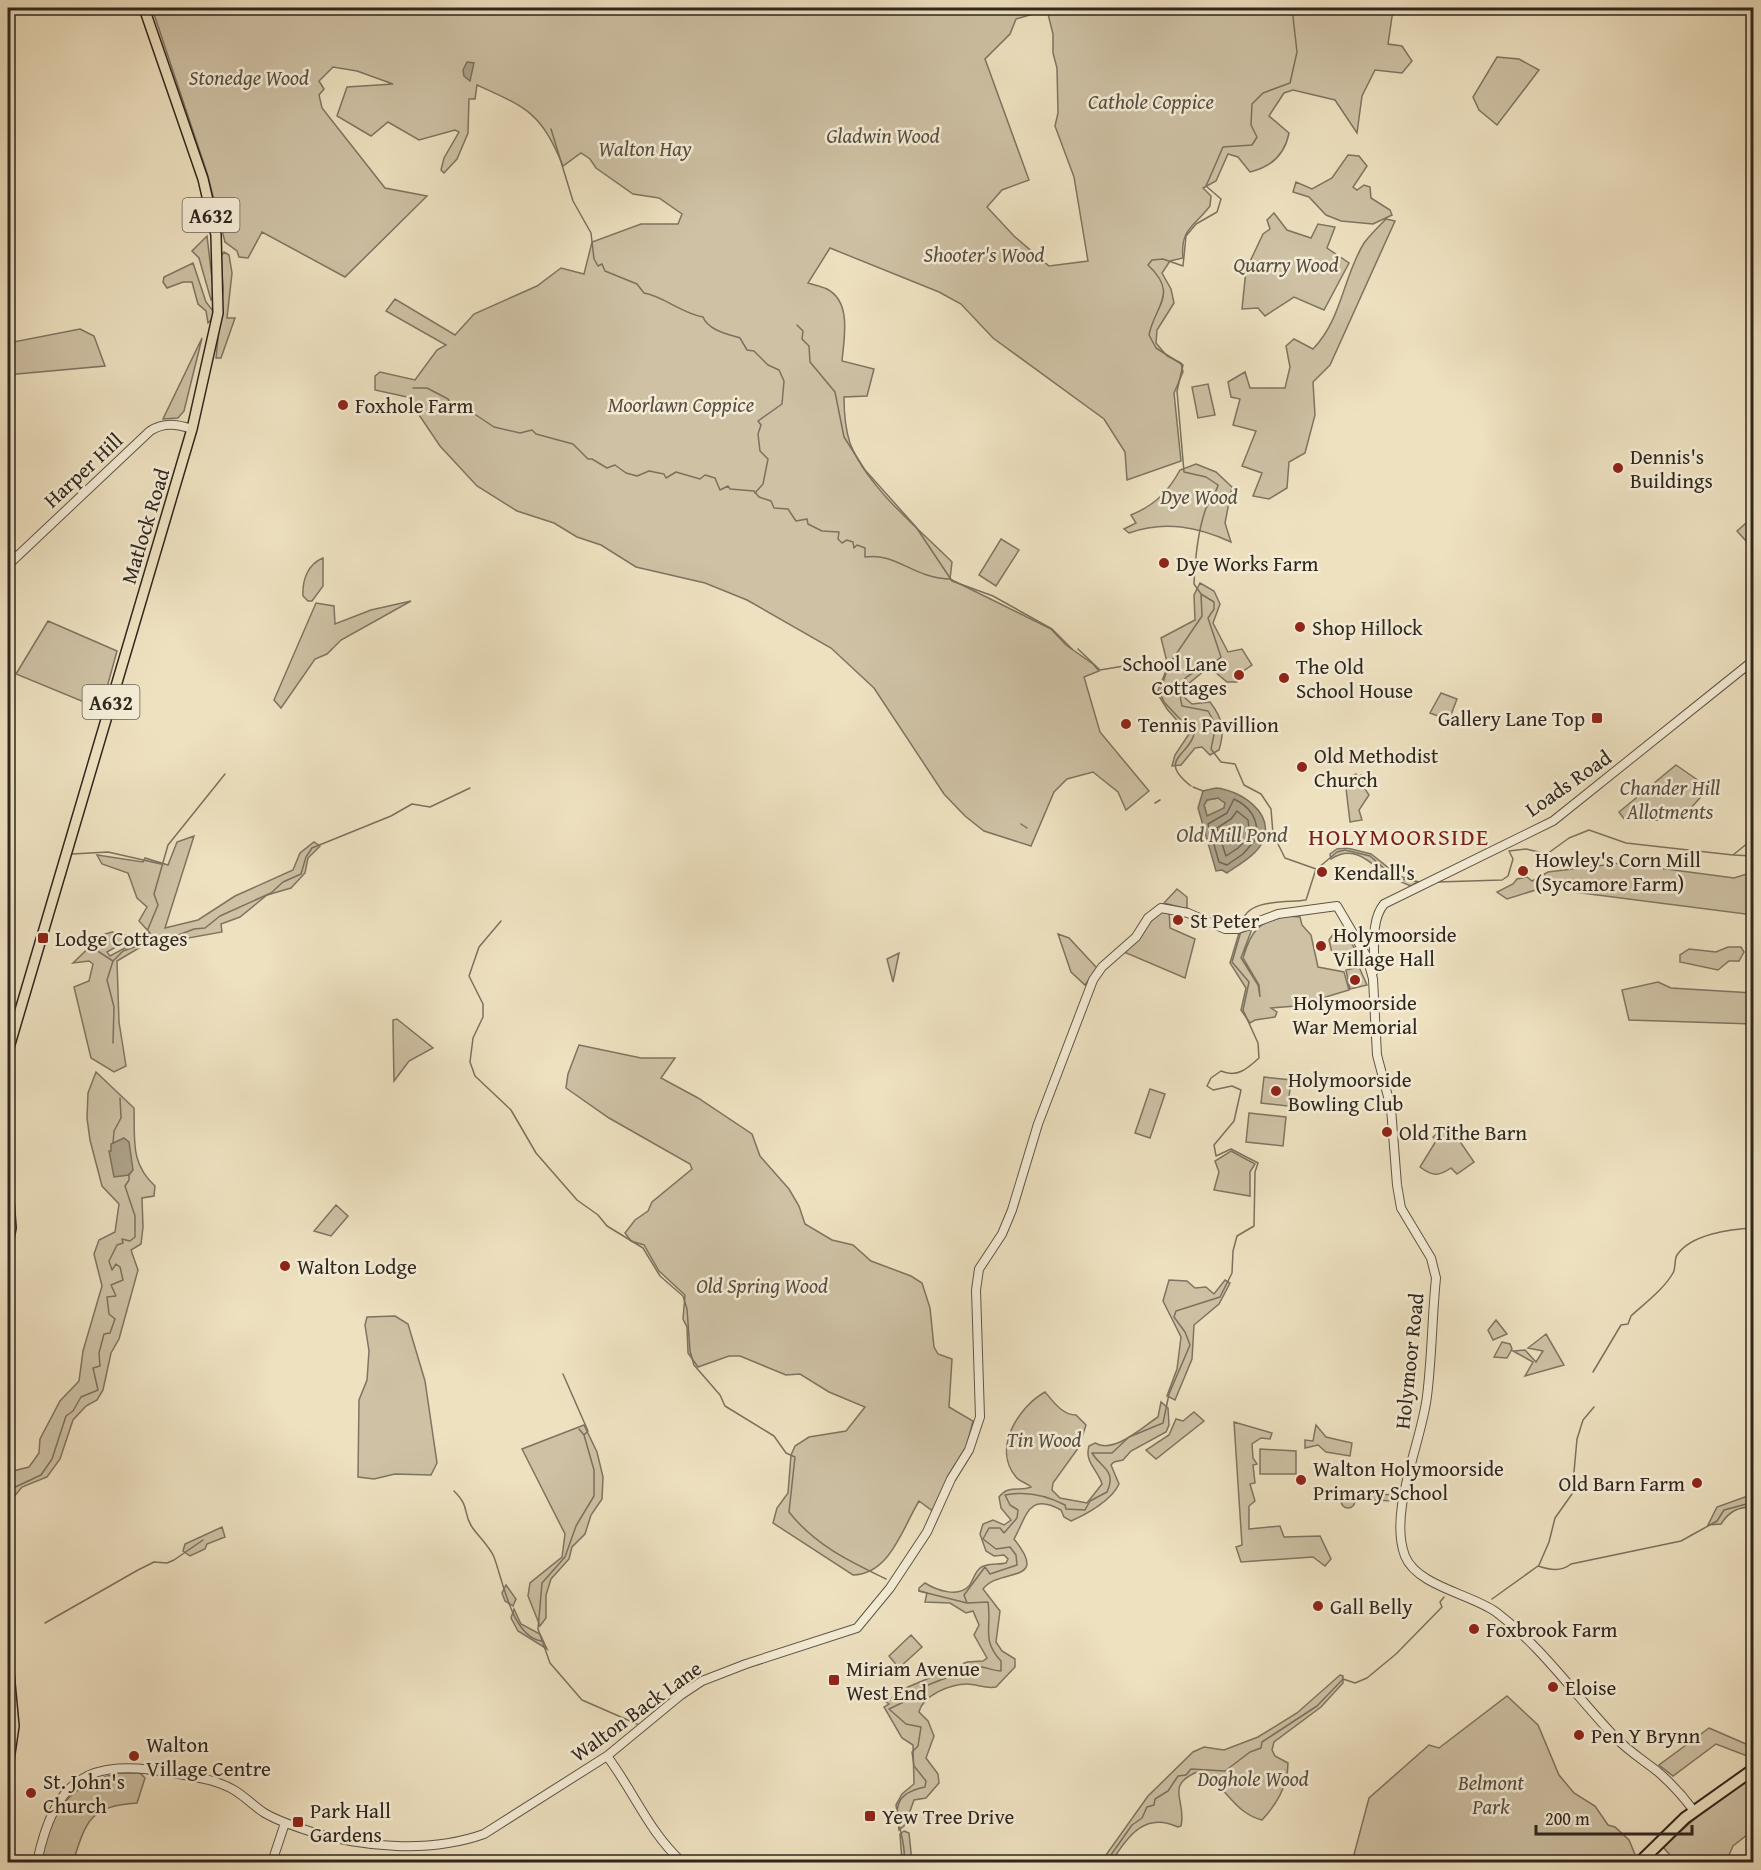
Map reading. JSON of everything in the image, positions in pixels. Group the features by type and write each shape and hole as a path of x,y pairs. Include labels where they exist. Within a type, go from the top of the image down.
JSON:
{"highway":[{"path":"1640,1863 1694,1811 1754,1769"}],"main road":[{"name":"Matlock Road","path":"8,1051 192,429 218,313 217,246 203,179 144,8"},
{"path":"8,1187 10,1228 8,1244"},
{"path":"8,1662 14,1726 8,1767"}],"street":[{"name":"Harper Hill","path":"8,565 150,431 159,425 171,424 192,429"},
{"name":"Loads Road","path":"1373,979 1377,912 1384,904 1553,821 1754,660"},
{"name":"Holymoor Road","path":"1242,928 1278,914 1337,906 1340,915 1367,957 1373,979 1377,1055 1391,1108 1401,1208 1431,1258 1436,1278 1424,1419 1405,1485 1401,1534 1405,1555 1419,1572 1435,1583 1481,1602 1503,1618 1561,1675 1622,1744 1667,1780 1694,1811"},
{"name":"Walton Back Lane","path":"37,1863 46,1825 62,1795 83,1778 117,1768 155,1770 211,1780 235,1791 265,1813 285,1823 353,1841 417,1845 466,1840 484,1834 607,1756 702,1681 740,1666 855,1630 890,1587 927,1532 951,1479 969,1450 980,1418 976,1290 979,1269 1002,1234 1012,1210 1050,1090 1093,980 1102,967 1136,937 1154,912 1161,908 1175,909 1225,929 1242,928"},
{"path":"607,1756 626,1782 650,1827 663,1845 682,1863"},
{"path":"272,1863 285,1823"}],"green space":[{"path":"152,8 1393,10 1388,44 1402,46 1412,61 1402,73 1375,70 1362,96 1357,133 1335,100 1293,90 1284,93 1269,116 1289,133 1284,147 1276,158 1264,167 1250,172 1238,157 1228,154 1216,181 1203,188 1211,196 1210,206 1186,234 1183,258 1170,261 1162,273 1171,289 1174,303 1157,330 1156,343 1167,356 1181,363 1183,372 1174,393 1181,461 1127,480 1125,452 1104,419 993,338 961,304 939,292 830,248 808,283 827,289 840,302 845,321 842,361 874,369 867,396 844,397 845,420 850,443 868,476 895,507 952,562 950,579 1051,629 1066,645 1093,664 1099,671 1084,677 1100,732 1149,791 1126,810 1118,792 1093,772 1067,779 1054,792 1031,846 984,831 965,816 944,794 874,688 831,648 747,600 705,583 636,567 601,545 577,537 554,523 517,511 477,486 440,446 407,397 375,390 375,376 380,372 415,380 437,350 446,345 386,311 395,299 455,335 474,314 537,286 561,268 584,274 592,242 641,224 678,224 682,214 659,198 633,194 596,168 590,159 581,153 563,166 547,134 531,114 509,100 477,85 475,99 469,99 468,133 457,159 444,173 441,170 444,158 459,132 455,130 419,140 388,122 371,136 337,116 347,87 393,84 357,71 333,67 319,81 324,89 319,95 322,108 385,188 427,196 345,277 262,232 248,258 239,257 237,251 225,242 207,173","holes":["1047,10 1053,34 1053,53 1057,68 1058,113 1055,126 1074,177 1088,261 1049,266 1014,236 987,207 1002,190 1029,180 985,59 1010,34 1016,19"]},
{"path":"1497,57 1519,59 1539,70 1497,125 1479,110 1473,97"},
{"path":"1348,155 1359,156 1367,166 1353,187 1357,190 1364,185 1370,187 1371,198 1390,210 1392,215 1373,224 1341,221 1326,215 1309,197 1293,192 1296,182 1312,189 1332,178"},
{"name":"Quarry Wood","path":"1274,213 1287,230 1311,238 1318,224 1335,227 1327,248 1349,263 1324,310 1294,297 1265,316 1258,308 1242,309 1246,270 1263,234 1270,229 1267,220"},
{"path":"1386,219 1395,221 1330,365 1313,382 1315,415 1305,453 1289,462 1287,488 1269,499 1253,496 1262,473 1242,466 1256,431 1233,425 1240,399 1231,397 1228,382 1245,372 1250,388 1285,388 1290,367 1286,346 1294,339 1313,349 1323,337 1336,311 1357,256 1364,243"},
{"path":"207,236 214,295 211,300 199,258 192,251"},
{"path":"224,252 229,255 232,273 227,318 235,318 221,358 216,358 223,289 221,256"},
{"path":"193,263 206,302 213,311 213,318 208,323 206,311 198,304 192,282 183,282 167,288 163,282 164,277"},
{"path":"80,329 94,336 105,366 17,374 8,377 8,343"},
{"path":"202,338 184,411 178,418 163,419"},
{"path":"1208,384 1215,415 1198,418 1192,387"},
{"name":"Dye Wood","path":"1196,464 1216,472 1232,487 1225,523 1231,542 1206,532 1181,527 1155,527 1129,533 1124,529 1136,523 1131,515 1160,497 1180,470"},
{"path":"1753,517 1753,535 1746,541 1737,531"},
{"path":"1001,539 1019,550 996,586 979,575"},
{"path":"323,558 323,586 312,601 308,601 303,596 305,579 313,564"},
{"path":"1200,583 1214,591 1220,604 1213,623 1228,652 1242,649 1252,665 1242,672 1237,682 1227,682 1209,667 1187,685 1184,697 1192,704 1210,702 1218,714 1222,725 1221,743 1219,750 1210,755 1202,747 1195,748 1181,765 1172,766 1175,755 1189,734 1167,709 1157,693 1168,666 1161,638 1195,620 1194,595"},
{"path":"411,601 341,640 327,654 315,659 281,708 274,700 316,603 334,606 335,624 371,610"},
{"path":"48,621 117,651 101,709 16,674"},
{"path":"1441,693 1457,699 1449,720 1430,713"},
{"name":"Chander Hill Allotments","path":"1676,765 1709,788 1680,820 1625,820 1619,812"},
{"path":"1356,774 1358,777 1361,775 1364,779 1361,783 1369,795 1359,810 1362,820 1350,822 1345,780"},
{"path":"1218,798 1225,803 1224,809 1207,816 1204,805 1207,800"},
{"path":"194,836 165,928 198,920 235,896 293,870 300,853 314,842 320,846 308,858 305,873 291,888 267,895 240,917 221,924 222,932 144,946 138,938 150,933 139,921 147,907 137,898 128,873 102,864 97,855 143,862 145,858 168,865 177,842"},
{"path":"1347,848 1371,854 1399,876 1418,882 1411,886 1394,879 1367,860 1354,854 1346,853 1331,859 1330,854 1337,849"},
{"path":"1621,863 1734,878 1753,872 1753,915 1574,892 1561,882 1507,899 1497,892 1513,884 1517,879 1527,877 1532,881 1548,872"},
{"path":"1177,889 1187,897 1187,909 1164,903"},
{"path":"1161,910 1169,910 1170,928 1195,939 1185,978 1124,952"},
{"path":"1288,916 1300,917 1302,925 1311,935 1318,967 1344,972 1349,990 1296,1006 1271,1008 1277,1012 1275,1017 1250,1023 1241,1010 1246,988 1230,963 1239,933 1252,929 1241,958 1258,985 1260,997 1259,985 1243,958 1246,948 1253,934 1263,924"},
{"path":"1344,931 1355,949 1358,961 1332,953 1329,940 1334,933"},
{"path":"112,932 133,937 107,952 110,956 132,944 139,948 117,961 119,1022 126,1066 114,1072 91,1058 74,987 89,981 93,964 89,961 73,963 102,935"},
{"path":"1058,934 1069,938 1097,968 1085,985 1071,972"},
{"path":"1728,947 1741,947 1744,952 1739,961 1729,961 1718,970 1680,962 1680,955 1689,949 1716,952"},
{"path":"899,953 893,982 887,959"},
{"path":"1359,967 1367,985 1350,989 1346,970"},
{"path":"1658,982 1671,988 1753,993 1753,1024 1629,1020 1622,990"},
{"path":"397,1019 433,1048 409,1061 394,1081 393,1020"},
{"name":"Old Spring Wood","path":"579,1045 641,1058 675,1058 661,1078 698,1098 752,1134 760,1156 789,1189 799,1206 805,1224 832,1240 853,1245 871,1261 911,1276 922,1283 930,1308 934,1347 938,1354 952,1359 949,1407 973,1421 966,1449 934,1512 919,1501 894,1548 877,1567 866,1573 853,1575 773,1523 777,1508 788,1493 791,1455 795,1446 809,1437 846,1431 865,1407 829,1392 800,1374 786,1375 740,1356 729,1356 698,1367 688,1353 687,1327 683,1319 685,1295 659,1271 644,1245 631,1241 625,1233 635,1220 648,1211 652,1202 692,1169 690,1164 609,1118 566,1088 568,1074"},
{"path":"96,1072 134,1108 134,1141 138,1160 141,1169 155,1186 154,1196 142,1198 141,1244 131,1250 138,1270 119,1339 111,1353 103,1390 97,1400 86,1406 73,1420 60,1459 47,1477 22,1487 8,1504 8,1482 13,1471 29,1467 39,1453 40,1439 60,1401 79,1381 83,1351 102,1286 94,1254 99,1240 115,1232 119,1204 102,1186 90,1140 87,1118 88,1093"},
{"name":"Holymoorside Bowling Club","path":"1264,1077 1291,1080 1288,1106 1261,1103"},
{"path":"1150,1089 1165,1094 1150,1138 1135,1133"},
{"path":"1249,1113 1286,1117 1283,1146 1246,1142"},
{"path":"1448,1124 1474,1162 1457,1174 1451,1168 1439,1174 1432,1174 1420,1167 1436,1141 1433,1137"},
{"path":"1231,1151 1255,1164 1250,1172 1250,1196 1214,1190 1219,1172 1215,1161"},
{"path":"336,1205 348,1216 331,1236 314,1231"},
{"path":"1169,1280 1187,1281 1195,1288 1206,1287 1214,1294 1225,1280 1230,1283 1219,1304 1194,1325 1192,1359 1175,1400 1167,1396 1177,1369 1181,1337 1163,1301"},
{"path":"395,1316 408,1324 425,1381 437,1463 431,1475 395,1474 374,1479 358,1477 359,1400 367,1380 369,1351 365,1325 367,1317"},
{"path":"1496,1320 1507,1334 1493,1340 1488,1330"},
{"path":"1546,1334 1564,1365 1525,1376 1533,1362 1513,1351 1525,1350 1536,1362 1543,1351 1528,1348"},
{"path":"1502,1342 1510,1344 1512,1349 1507,1358 1494,1357"},
{"name":"Tin Wood","path":"1045,1392 1062,1410 1076,1415 1086,1425 1079,1447 1053,1483 1052,1490 1060,1498 1087,1503 1102,1484 1088,1457 1089,1446 1095,1443 1110,1445 1119,1443 1158,1417 1161,1402 1168,1408 1169,1425 1166,1432 1131,1451 1123,1460 1111,1465 1119,1484 1111,1496 1091,1510 1071,1521 1064,1517 1061,1510 1042,1504 1035,1505 1026,1515 1014,1539 1024,1553 1027,1563 1025,1569 990,1582 983,1589 1000,1611 996,1642 1002,1651 1015,1659 1015,1667 996,1687 967,1684 953,1686 926,1700 919,1712 928,1721 934,1736 926,1758 938,1774 939,1783 926,1798 914,1800 905,1825 899,1830 896,1805 902,1794 914,1784 913,1745 902,1738 884,1707 889,1704 886,1702 908,1687 967,1662 983,1661 987,1658 974,1635 979,1625 973,1611 966,1613 950,1603 925,1602 927,1593 919,1591 919,1588 925,1583 941,1590 959,1592 969,1586 981,1567 1006,1563 1008,1559 1004,1555 994,1556 986,1551 980,1534 983,1524 993,1520 1004,1525 1011,1520 1001,1508 999,1497 1003,1493 1011,1489 1031,1487 1018,1479 1009,1466 1008,1442 1011,1430 1018,1418 1035,1399"},
{"path":"1194,1412 1204,1421 1156,1459 1146,1450 1169,1435 1176,1419 1183,1421"},
{"path":"1234,1422 1272,1433 1270,1439 1261,1438 1252,1444 1253,1458 1257,1464 1253,1465 1255,1483 1250,1484 1255,1501 1249,1506 1249,1529 1280,1526 1284,1537 1320,1536 1331,1559 1325,1566 1313,1557 1241,1562 1236,1547 1242,1545"},
{"path":"584,1425 597,1452 603,1477 602,1499 591,1515 585,1534 572,1547 569,1559 551,1579 546,1595 546,1618 540,1626 528,1596 530,1583 562,1557 565,1534 522,1449"},
{"path":"1316,1425 1326,1437 1352,1443 1350,1456 1326,1452 1318,1445 1305,1448 1305,1440 1313,1441"},
{"path":"1260,1449 1296,1451 1296,1474 1260,1474"},
{"path":"1364,1492 1391,1495 1399,1501 1364,1500 1359,1497"},
{"path":"1348,1494 1353,1496 1355,1501 1353,1506 1348,1508 1343,1506 1341,1501 1343,1496"},
{"path":"1753,1494 1753,1506 1735,1510 1721,1524 1708,1525 1717,1507"},
{"path":"222,1527 225,1537 207,1544 205,1549 190,1556 183,1551 185,1544"},
{"path":"506,1585 516,1599 513,1606 505,1601 502,1593"},
{"path":"514,1609 521,1624 540,1634 547,1649 518,1631 511,1618"},
{"path":"911,1635 922,1647 899,1668 889,1656"},
{"name":"Doghole Wood","path":"1340,1675 1343,1676 1343,1683 1321,1707 1274,1742 1272,1750 1275,1756 1288,1763 1286,1779 1281,1794 1262,1820 1243,1811 1215,1783 1197,1772 1187,1777 1179,1789 1181,1826 1156,1822 1146,1824 1131,1836 1111,1862 1101,1862 1148,1796 1193,1752 1204,1747 1224,1750 1258,1737 1297,1713"},
{"name":"Belmont Park","path":"1507,1696 1538,1725 1559,1775 1574,1793 1595,1806 1608,1825 1615,1827 1629,1840 1636,1857 1632,1862 1352,1862 1369,1798 1429,1745 1439,1748"},
{"path":"1709,1728 1753,1747 1753,1751 1747,1756 1716,1744 1673,1776 1659,1765"},
{"path":"119,1773 140,1773 145,1778 137,1803 109,1808 92,1818 82,1836 73,1862 41,1862 50,1828 64,1803 86,1785"},
{"path":"1753,1776 1753,1840 1747,1835 1733,1846 1726,1862 1676,1862 1663,1847 1698,1816"},
{"path":"904,1831 909,1833 912,1862 902,1862 900,1834"}],"water":[{"path":"467,62 474,63 470,81 464,76 463,70"},
{"name":"Old Mill Pond","path":"1216,788 1235,793 1253,804 1264,821 1265,830 1260,846 1247,859 1227,873 1222,870 1216,871 1198,808 1203,791","holes":["1218,798 1225,803 1224,808 1207,816 1204,805 1207,800"]},
{"path":"124,1138 129,1142 133,1170 129,1175 114,1177 109,1151 111,1151 111,1144"}],"waterway":[{"path":"1242,924 1245,916 1259,906 1268,903 1306,900 1316,869 1285,858 1273,834 1271,809 1261,794 1244,785 1235,764 1221,762 1211,749 1216,725 1208,711 1182,706 1180,693 1181,684 1185,678 1221,657 1208,618 1214,609 1214,602 1201,594 1194,584 1200,529 1206,507 1218,485 1206,477 1184,472 1177,391 1183,365 1156,348 1149,335 1164,292 1157,275 1148,265 1152,260 1163,259 1183,266 1186,236 1196,224 1217,212 1221,199 1206,186 1223,147 1252,145 1257,137 1251,125 1252,104 1263,93 1290,83 1297,52 1292,8"},
{"path":"551,129 573,201 591,233 594,259 598,266 602,264 605,271 637,284 644,293 703,317 713,328 740,338 747,350 754,351 768,365 779,370 784,381 782,404 758,421 761,425 758,434 760,451 768,459 763,484 755,493"},
{"path":"797,325 803,331 802,339 809,346 810,362 835,392 844,437 865,470 916,527 952,581 993,596 1052,629 1072,649"},
{"path":"413,388 427,388 448,399 452,405 473,413 494,427 520,433 532,430 536,434 573,444 588,459 607,468 615,465 626,473 637,476 649,471 664,474 666,478 676,472 700,479 705,475 715,478 720,490 728,486 730,489 754,491 759,497 771,501 774,508 788,509 796,521 807,519 808,524 822,531 839,532 838,539 842,543 847,540 853,542 854,548 857,545 865,548 865,557 886,558 926,575 951,579"},
{"path":"1191,786 1181,777 1176,769 1176,763 1194,734 1164,702 1160,693 1168,666 1202,616 1201,594"},
{"path":"1078,649 1100,670 1160,660 1168,666"},
{"path":"128,949 132,940 148,929 158,905 154,894 168,845 225,774"},
{"path":"1193,787 1203,791"},
{"path":"113,1043 114,1007 107,980 113,961 123,951 149,942 160,942 194,929 205,928 220,916 271,893 283,882 301,874 306,857 312,848 391,816 412,804 430,807 470,788"},
{"path":"1155,803 1160,800"},
{"path":"1021,824 1027,828"},
{"path":"1437,882 1502,880 1508,876 1513,859 1509,851 1526,849 1547,854 1569,838 1589,830 1626,843 1733,855 1754,838"},
{"path":"1318,868 1337,852 1345,850 1370,856 1395,878 1420,882"},
{"path":"72,854 108,852 161,864"},
{"path":"1733,855 1754,856"},
{"path":"501,921 479,947 469,976 483,1004 483,1017 473,1038 470,1062 475,1076 511,1110 536,1153 577,1200 598,1215 607,1226 643,1248 660,1276 683,1296 687,1309 690,1351 694,1365 720,1395 725,1406 774,1436 786,1453 795,1457 789,1512 821,1543 846,1559 886,1579"},
{"path":"904,1862 898,1807 901,1799 910,1792 925,1787 926,1781 914,1766 912,1752 918,1746 921,1727 906,1724 889,1709 912,1698 913,1692 959,1673 982,1667 1001,1671 1001,1661 989,1640 988,1602 967,1603 964,1595 985,1567 990,1574 1017,1565 1016,1555 1010,1547 996,1549 983,1539 989,1528 1000,1528 1004,1533 1017,1518 1018,1510 1010,1505 1005,1495 1020,1493 1043,1496 1065,1505 1066,1509 1085,1510 1090,1501 1107,1492 1110,1485 1109,1474 1092,1453 1112,1453 1129,1437 1163,1423 1169,1394 1190,1345 1185,1332 1174,1317 1176,1311 1220,1297 1232,1273 1233,1251 1237,1236 1254,1226 1255,1172 1258,1163 1231,1149 1216,1156 1214,1145 1234,1121 1241,1090 1232,1086 1213,1090 1207,1086 1211,1078 1221,1071 1237,1073 1259,1058 1258,1043 1243,1010 1249,982 1232,962 1241,931"},
{"path":"96,950 113,961"},
{"path":"113,1143 114,1131 121,1118 120,1098"},
{"path":"8,1494 11,1489 41,1475 52,1459 66,1416 73,1411 81,1397 98,1390 93,1368 100,1366 99,1353 104,1334 110,1333 115,1319 109,1314 107,1297 116,1296 111,1285 123,1280 120,1267 116,1264 112,1270 109,1261 117,1245 123,1243 122,1239 130,1241 135,1237 135,1216 125,1186 129,1180 129,1174"},
{"path":"1593,1372 1621,1325 1628,1324 1631,1316 1669,1279 1674,1271 1677,1255 1683,1248 1701,1237 1754,1228"},
{"path":"563,1374 588,1431 584,1435 594,1470 594,1496 576,1526 565,1557 542,1583 538,1629 550,1663 582,1700 637,1724"},
{"path":"1539,1565 1549,1542 1555,1518 1572,1494 1577,1439 1583,1420 1594,1407"},
{"path":"579,1429 584,1435"},
{"path":"454,1491 463,1502 472,1527 494,1557 516,1619 531,1637 541,1641"},
{"path":"1492,1599 1538,1566 1559,1569 1571,1564 1681,1541 1717,1521 1724,1510 1754,1502"},
{"path":"45,1623 154,1562 167,1563 174,1560 203,1540"},
{"path":"919,1591 967,1603"},
{"path":"1106,1862 1132,1825 1142,1818 1147,1807 1154,1805 1155,1799 1168,1791 1178,1776 1186,1775 1191,1769 1225,1771 1250,1752 1261,1748 1262,1742 1317,1706 1343,1679 1355,1683 1367,1678 1396,1654 1442,1607 1440,1602 1444,1597"}],"place":[{"name":"Foxhole Farm","path":"343,405"},
{"name":"Dennis's Buildings","path":"1618,468"},
{"name":"Dye Works Farm","path":"1164,563"},
{"name":"Shop Hillock","path":"1300,627"},
{"name":"School Lane Cottages","path":"1239,675"},
{"name":"The Old School House","path":"1284,678"},
{"name":"Gallery Lane Top","path":"1597,718"},
{"name":"Tennis Pavillion","path":"1126,724"},
{"name":"Old Methodist Church","path":"1302,767"},
{"name":"Howley's Corn Mill (Sycamore Farm)","path":"1523,871"},
{"name":"Kendall's","path":"1322,872"},
{"name":"St Peter","path":"1178,920"},
{"name":"Lodge Cottages","path":"43,938"},
{"name":"Holymoorside Village Hall","path":"1321,946"},
{"name":"Holymoorside War Memorial","path":"1355,980"},
{"name":"Holymoorside Bowling Club","path":"1276,1091"},
{"name":"Old Tithe Barn","path":"1387,1132"},
{"name":"Walton Lodge","path":"285,1266"},
{"name":"Walton Holymoorside Primary School","path":"1301,1480"},
{"name":"Old Barn Farm","path":"1697,1483"},
{"name":"Gall Belly","path":"1318,1606"},
{"name":"Foxbrook Farm","path":"1474,1629"},
{"name":"Miriam Avenue West End","path":"834,1680"},
{"name":"Eloise","path":"1553,1687"},
{"name":"Pen Y Brynn","path":"1579,1735"},
{"name":"Walton Village Centre","path":"134,1756"},
{"name":"St. John's Church","path":"31,1793"},
{"name":"Yew Tree Drive","path":"870,1816"},
{"name":"Park Hall Gardens","path":"298,1822"}],"district":[{"name":"HOLYMOORSIDE","path":"1399,836"}],"park label":[{"name":"Stonedge Wood","path":"249,77"},
{"name":"Cathole Coppice","path":"1151,101"},
{"name":"Gladwin Wood","path":"883,135"},
{"name":"Walton Hay","path":"645,148"},
{"name":"Shooter's Wood","path":"984,254"},
{"name":"Moorlawn Coppice","path":"681,404"}]}
